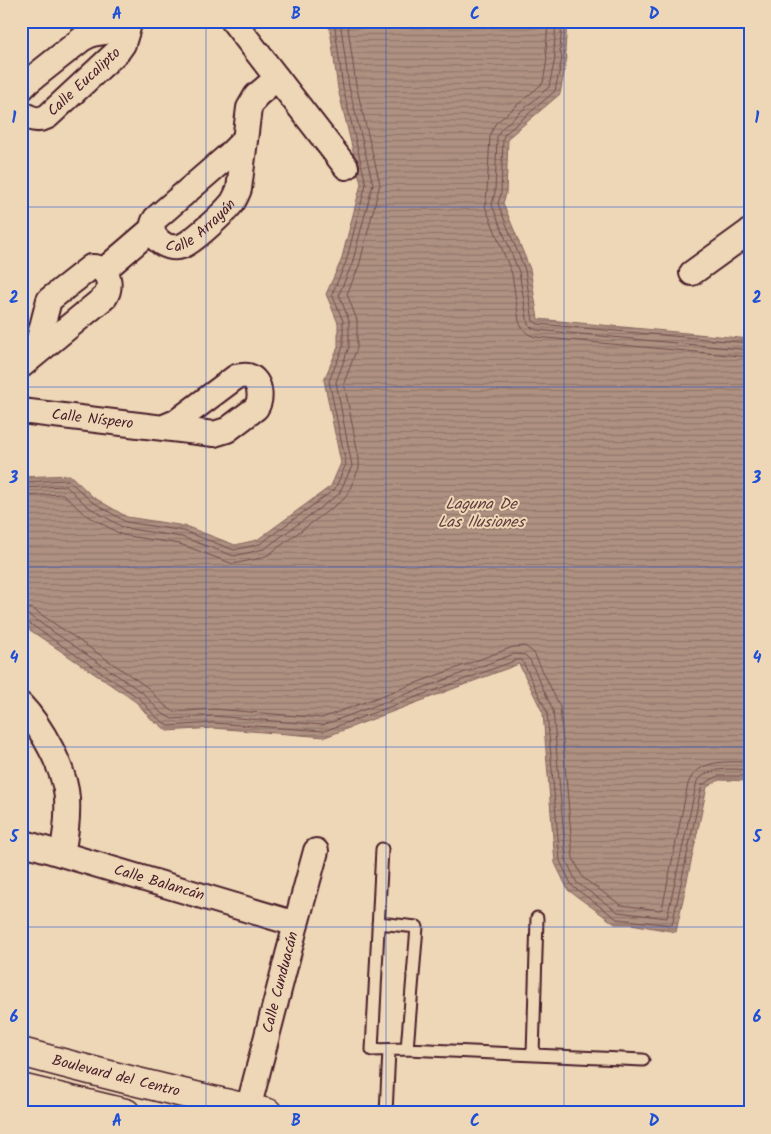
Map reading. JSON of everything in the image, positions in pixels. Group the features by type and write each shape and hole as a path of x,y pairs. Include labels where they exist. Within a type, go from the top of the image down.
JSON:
{"street":[{"name":"Calle Eucalipto","path":"21,89 82,39 92,34 112,31 126,21"},
{"name":"Calle Eucalipto","path":"21,112 34,120 48,116 118,51 130,21"},
{"path":"233,21 346,167"},
{"name":"Calle Arrayán","path":"245,139 152,223 154,235 163,244 168,247 182,246 190,242 231,204 236,197 239,189 245,139 248,108 256,96 277,78"},
{"path":"103,271 152,229"},
{"path":"692,273 750,232"},
{"path":"91,267 99,268 103,271 108,278 110,286 104,297 28,360 49,300 91,267"},
{"name":"Calle Níspero","path":"21,411 164,427"},
{"path":"21,705 42,733 63,778 67,797 67,819 62,853"},
{"name":"Calle Balancán","path":"21,842 296,924"},
{"name":"Calle Cunduacán","path":"254,1111 296,924 316,851"},
{"name":"Boulevard del Centro","path":"21,1052 254,1111"},
{"path":"21,1088 126,1113"}],"lane":[{"path":"382,849 372,1050 407,1049 643,1060"},
{"path":"533,1055 537,918"},
{"path":"378,924 416,927 407,1049"},
{"path":"386,1113 389,1050"}],"water":[{"name":"Laguna De Las Ilusiones","path":"325,21 567,21 565,51 567,57 560,94 508,138 506,194 503,203 530,269 538,319 750,339 750,781 719,780 707,787 676,932 631,924 615,924 568,890 555,863 543,713 519,664 325,737 213,728 167,731 158,723 155,723 136,702 21,624 21,477 70,475 93,497 127,517 185,526 235,545 257,540 331,486 341,463 324,380 338,347 338,323 326,294 341,261 361,184 338,89 330,29"}]}
